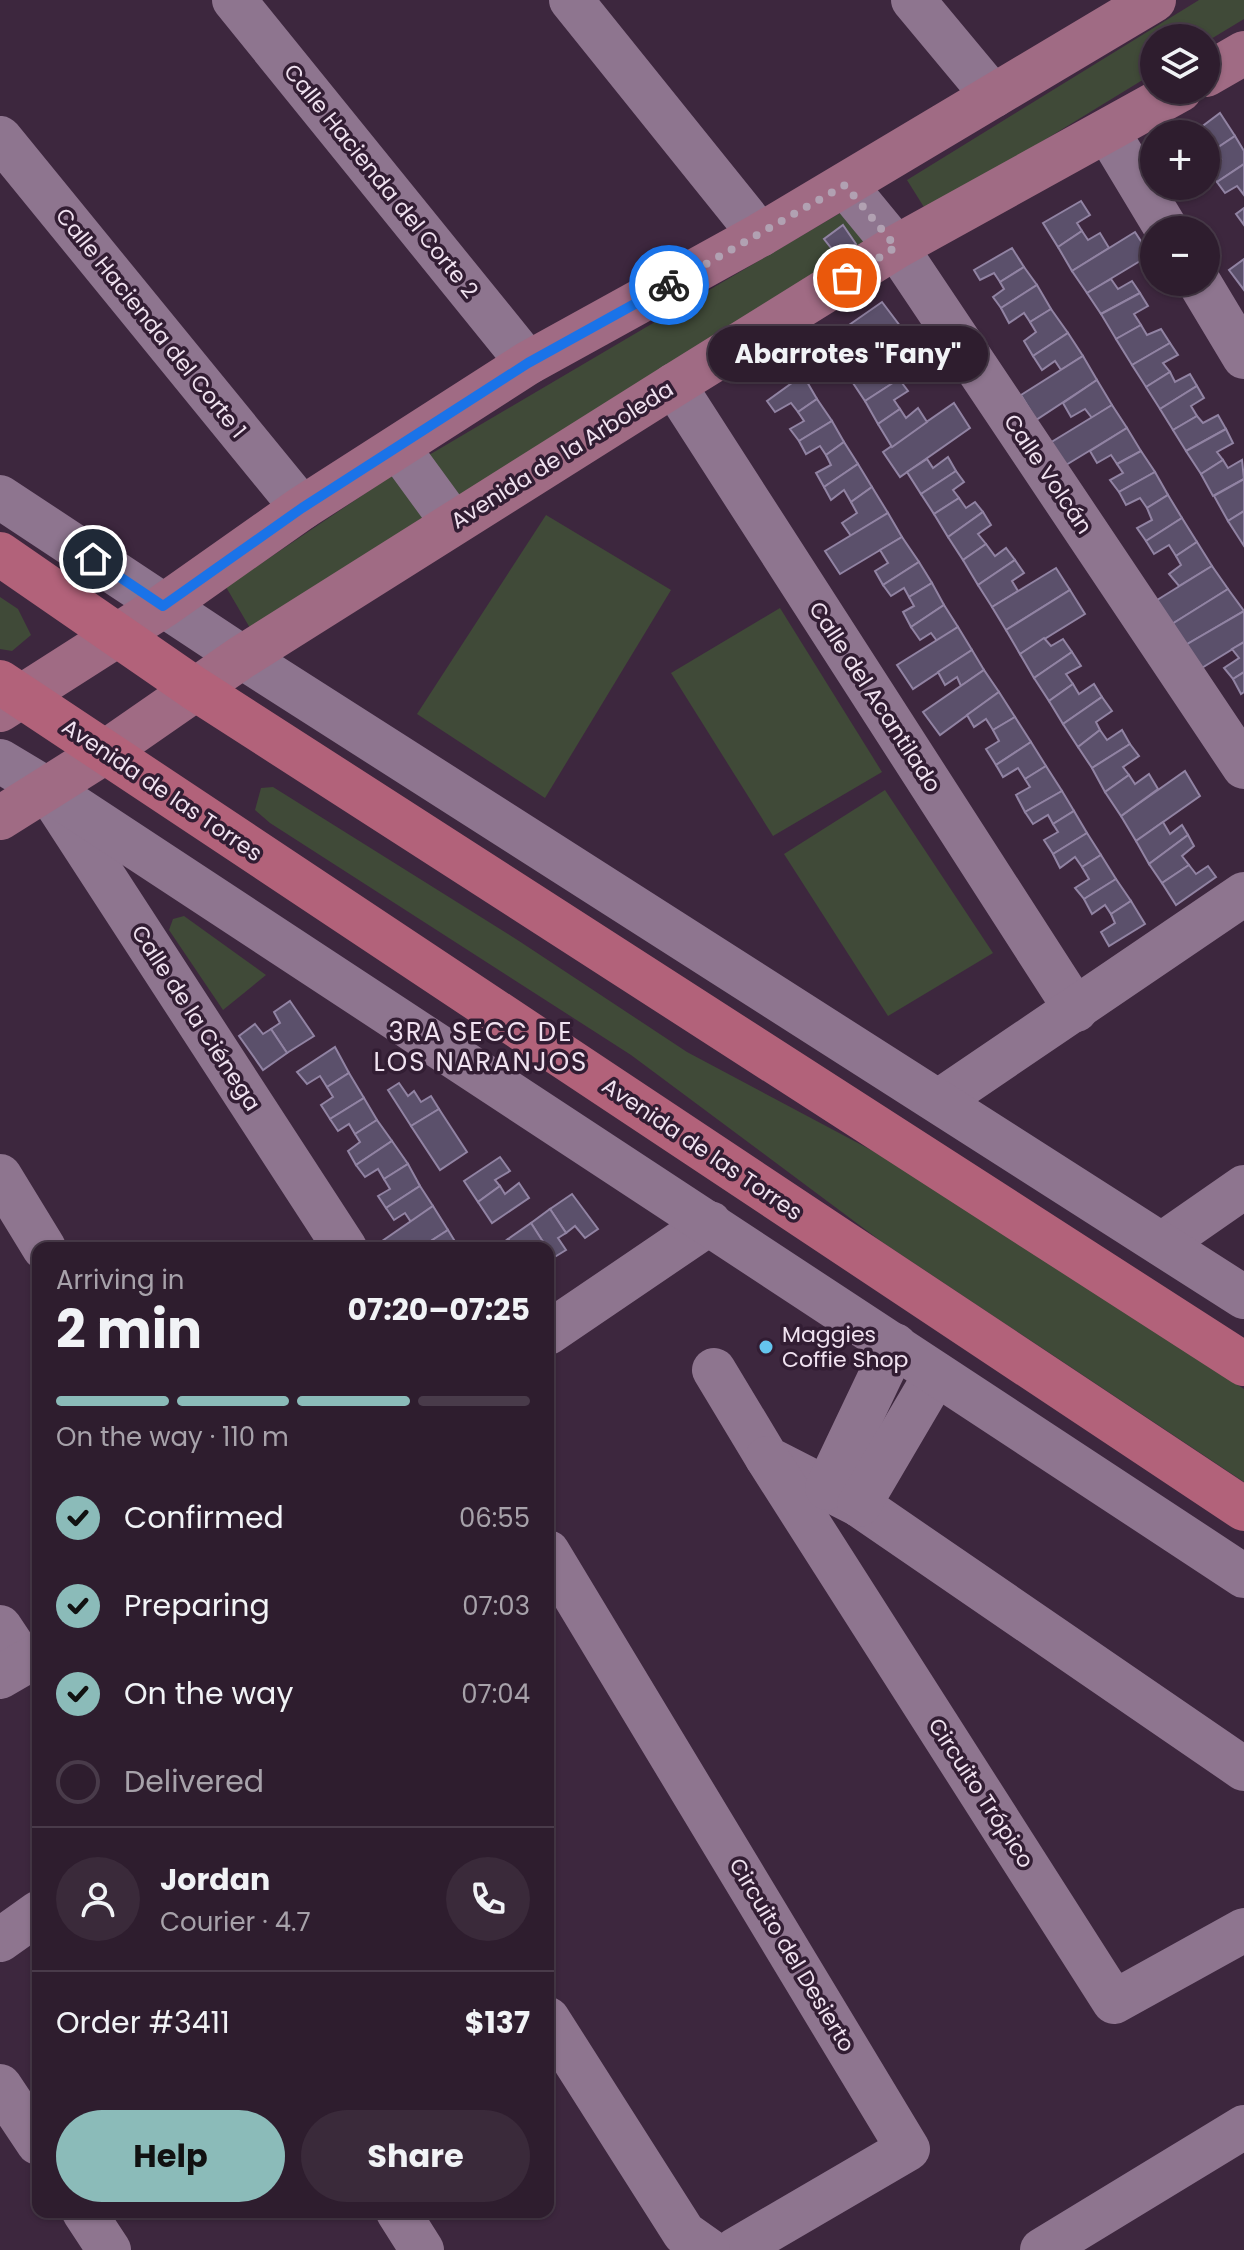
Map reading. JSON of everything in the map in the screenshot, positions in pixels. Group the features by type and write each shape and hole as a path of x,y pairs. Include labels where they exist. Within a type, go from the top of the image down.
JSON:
{"main road":[{"path":"8,696 120,634 302,508 399,449 528,363 760,235 1154,0"},
{"path":"1220,67 1244,53"},
{"name":"Avenida de la Arboleda","path":"0,818 105,752 242,657 896,247 1156,104"},
{"path":"0,554 194,688 1244,1364"},
{"name":"Avenida de las Torres","path":"8,696 105,752 1244,1509"}],"street":[{"name":"Calle Hacienda del Corte 2","path":"234,0 528,363"},
{"path":"571,0 760,235"},
{"path":"913,0 993,96"},
{"path":"1108,132 1159,216"},
{"name":"Calle Hacienda del Corte 1","path":"0,138 302,508"},
{"name":"Calle Volcán","path":"845,185 896,247 1244,767"},
{"path":"1207,296 1244,357"},
{"name":"Calle del Acantilado","path":"674,385 1076,1010"},
{"path":"399,449 453,523"},
{"path":"0,497 242,657 1244,1297"},
{"path":"0,761 710,1223 1244,1576"},
{"name":"Calle de la Ciénega","path":"47,789 341,1242"},
{"path":"939,1101 1244,894"},
{"path":"0,1176 40,1242"},
{"path":"1162,1244 1244,1187"},
{"path":"554,1329 710,1223"},
{"path":"843,1496 895,1345"},
{"name":"Circuito Trópico","path":"714,1370 1114,2002 1244,1930"},
{"path":"843,1496 936,1374"},
{"path":"767,1458 843,1496 1244,1769"},
{"name":"Circuito del Desierto","path":"554,1575 560,1598 908,2149 735,2250"},
{"path":"0,1627 21,1665"},
{"path":"0,1940 32,1917"},
{"path":"554,2028 693,2244"},
{"path":"0,2086 32,2134"},
{"path":"1042,2250 1244,2127"},
{"path":"88,2218 109,2250"},
{"path":"402,2218 422,2250"}],"green space":[{"path":"1199,0 1244,0 1244,19 1220,34 1220,24 1160,24"},
{"path":"1140,36 1140,82 927,212 907,180"},
{"path":"847,209 876,246 460,500 429,455"},
{"path":"394,474 430,517 250,628 226,587"},
{"path":"546,515 671,590 545,798 417,714"},
{"path":"0,597 18,609 31,635 12,651 0,649"},
{"path":"780,608 882,772 773,836 671,673"},
{"path":"273,787 519,941 687,1052 888,1159 1244,1389 1244,1482 882,1242 631,1055 270,823 255,810 261,788"},
{"path":"885,790 993,953 888,1016 784,854"},
{"path":"184,916 266,975 223,1010 169,930 173,919"}],"building":[{"path":"1220,113 1235,136 1220,146 1220,120 1211,120"},
{"path":"1235,136 1244,151 1244,164 1220,180 1221,159 1220,146"},
{"path":"1244,164 1244,195 1237,186 1225,193 1220,180"},
{"path":"1081,201 1090,215 1077,223 1082,231 1058,247 1043,223"},
{"path":"1244,208 1244,225 1236,214"},
{"path":"843,225 856,244 839,258 824,239"},
{"path":"1082,231 1088,240 1100,233 1109,248 1072,271 1058,247"},
{"path":"1135,232 1140,240 1140,261 1087,293 1072,271"},
{"path":"1012,248 1024,267 1000,282 994,273 980,280 974,270"},
{"path":"1244,259 1244,290 1229,270"},
{"path":"1024,267 1037,285 1001,308 993,297 1004,289 1000,282"},
{"path":"1111,279 1118,289 1132,281 1140,293 1101,314 1087,293"},
{"path":"1037,285 1051,309 1030,322 1024,313 1009,323 1001,308"},
{"path":"1140,293 1148,306 1134,314 1141,325 1116,339 1101,314"},
{"path":"882,302 910,339 888,354 873,333 837,357 826,341"},
{"path":"1051,309 1068,333 1033,356 1024,341 1036,332 1030,322"},
{"path":"1141,325 1147,335 1161,329 1170,343 1132,365 1116,339"},
{"path":"873,333 881,344 865,355 872,364 851,380 837,357"},
{"path":"1068,333 1083,356 1061,370 1055,361 1042,370 1033,356"},
{"path":"826,341 837,357 820,368 809,353"},
{"path":"1170,343 1178,355 1163,363 1170,372 1146,387 1132,365"},
{"path":"1083,356 1097,380 1036,420 1021,395"},
{"path":"872,364 879,375 891,367 899,379 865,401 851,380"},
{"path":"1170,372 1175,382 1190,374 1197,386 1160,409 1146,387"},
{"path":"803,375 817,399 798,412 791,403 775,412 767,401"},
{"path":"899,379 908,391 894,400 900,409 878,424 865,401"},
{"path":"1097,380 1112,405 1092,418 1085,409 1071,417 1063,403"},
{"path":"1197,386 1204,398 1191,406 1197,416 1173,430 1160,409"},
{"path":"817,399 832,421 799,441 790,429 804,421 798,412"},
{"path":"954,403 970,428 900,477 883,452"},
{"path":"1112,405 1127,428 1061,468 1045,446"},
{"path":"918,408 927,422 892,447 878,424 900,409 906,418"},
{"path":"1218,415 1226,429 1186,451 1173,430 1197,416 1203,423"},
{"path":"832,421 844,442 826,455 820,446 806,454 799,441"},
{"path":"1127,428 1141,451 1117,464 1111,455 1097,463 1090,451"},
{"path":"1226,429 1233,443 1217,452 1223,460 1201,474 1186,451"},
{"path":"844,442 858,464 824,487 816,473 831,465 826,455"},
{"path":"1141,451 1155,472 1119,492 1110,480 1123,473 1117,464"},
{"path":"948,457 956,471 921,494 907,472 927,459 933,468"},
{"path":"1223,460 1228,468 1242,460 1244,479 1213,496 1201,474"},
{"path":"858,464 872,487 851,502 844,490 831,500 824,487"},
{"path":"956,471 964,482 953,490 959,498 934,514 921,494"},
{"path":"1155,472 1168,495 1147,508 1140,498 1126,505 1119,492"},
{"path":"1244,479 1244,511 1228,521 1214,496"},
{"path":"872,487 888,513 851,536 842,523 857,513 851,502"},
{"path":"1168,495 1182,518 1146,541 1137,528 1152,520 1147,508"},
{"path":"959,498 966,508 975,502 983,512 948,537 934,514"},
{"path":"1244,511 1244,546 1228,521"},
{"path":"983,512 991,525 978,534 986,544 963,560 948,537"},
{"path":"888,513 902,537 840,574 825,551"},
{"path":"1182,518 1197,542 1176,556 1169,545 1154,554 1146,541"},
{"path":"902,537 919,562 883,585 875,571 888,563 880,550"},
{"path":"1197,542 1212,566 1179,586 1169,574 1181,565 1176,556"},
{"path":"986,544 995,556 1006,548 1015,560 978,585 963,560"},
{"path":"1015,560 1024,573 1012,581 1018,591 992,607 978,585"},
{"path":"919,562 932,583 909,597 904,588 891,596 883,585"},
{"path":"1212,566 1228,589 1164,629 1149,605"},
{"path":"1056,568 1070,590 1006,630 992,607"},
{"path":"932,583 944,605 911,627 903,612 914,606 909,597"},
{"path":"1228,589 1244,611 1177,650 1164,629"},
{"path":"1070,590 1085,614 1020,654 1006,630"},
{"path":"944,605 958,627 937,641 931,633 920,640 911,627"},
{"path":"1244,611 1244,642 1192,674 1177,650"},
{"path":"958,627 972,650 913,689 897,665"},
{"path":"1044,638 1051,646 1063,639 1072,652 1034,678 1020,654"},
{"path":"1244,642 1244,672 1233,679 1224,668 1239,658 1232,649"},
{"path":"972,650 984,670 961,686 957,677 945,685 938,672"},
{"path":"1072,652 1081,666 1066,674 1073,684 1049,701 1034,678"},
{"path":"984,670 999,692 940,735 923,712"},
{"path":"1244,672 1244,692 1241,694 1233,679"},
{"path":"1073,684 1079,694 1094,684 1102,697 1063,724 1049,701"},
{"path":"999,692 1015,717 993,730 986,719 974,727 967,715"},
{"path":"1102,697 1112,711 1096,722 1100,730 1078,747 1063,724"},
{"path":"1015,717 1031,742 996,765 986,749 999,741 993,730"},
{"path":"1100,730 1107,740 1122,730 1130,744 1092,768 1078,747"},
{"path":"1031,742 1046,766 1025,779 1018,768 1003,777 996,765"},
{"path":"1130,744 1139,756 1123,767 1129,775 1105,792 1092,768"},
{"path":"1046,766 1062,791 1025,812 1016,795 1030,787 1025,779"},
{"path":"1185,771 1200,796 1136,841 1121,816"},
{"path":"1149,774 1158,789 1121,816 1105,792 1129,775 1135,784"},
{"path":"1062,791 1074,811 1053,824 1048,815 1033,824 1025,812"},
{"path":"1074,811 1087,833 1053,854 1044,840 1058,832 1053,824"},
{"path":"1163,822 1170,834 1182,825 1188,835 1149,864 1136,841"},
{"path":"1087,833 1101,855 1082,867 1075,857 1060,868 1053,854"},
{"path":"1188,835 1194,846 1182,856 1189,865 1162,883 1149,864"},
{"path":"1101,855 1116,879 1084,899 1075,888 1089,879 1082,867"},
{"path":"1189,865 1196,874 1208,866 1216,877 1176,905 1162,883"},
{"path":"1116,879 1131,901 1111,914 1105,905 1092,914 1084,899"},
{"path":"1131,901 1145,924 1109,946 1101,932 1115,923 1111,914"},
{"path":"290,1001 314,1036 287,1053 271,1029 280,1023 274,1012"},
{"path":"255,1024 263,1034 271,1029 287,1053 263,1070 239,1036"},
{"path":"335,1047 349,1073 327,1087 320,1076 307,1084 297,1072"},
{"path":"349,1073 364,1098 330,1119 321,1105 333,1097 327,1087"},
{"path":"399,1083 408,1096 414,1091 421,1102 431,1096 439,1109 411,1126 388,1090"},
{"path":"364,1098 377,1120 355,1134 349,1124 338,1131 330,1119"},
{"path":"439,1109 467,1152 440,1170 411,1126"},
{"path":"377,1120 392,1141 356,1165 348,1151 360,1142 355,1134"},
{"path":"392,1141 408,1164 384,1179 378,1169 365,1177 356,1165"},
{"path":"500,1157 510,1171 495,1180 500,1186 478,1202 464,1181"},
{"path":"408,1164 420,1186 386,1208 378,1196 390,1189 384,1179"},
{"path":"519,1183 529,1198 492,1223 478,1202 500,1186 505,1194"},
{"path":"420,1186 433,1206 411,1222 405,1213 394,1220 386,1208"},
{"path":"572,1194 598,1229 585,1238 575,1226 566,1233 550,1209"},
{"path":"433,1206 448,1230 429,1242 381,1242"},
{"path":"550,1209 566,1233 558,1238 566,1250 554,1257 554,1242 543,1242 531,1223"},
{"path":"531,1223 543,1242 510,1242 508,1239"},
{"path":"448,1230 455,1242 429,1242"}],"way so far":[{"path":"669,285 845,185 896,247 847,278"}],"place":[{"name":"Abarrotes \"Fany\"","path":"847,278"},
{"name":"Maggies Coffie Shop","path":"766,1347"}],"district":[{"name":"3RA SECC DE LOS NARANJOS","path":"481,1047"}],"route":[{"path":"93,559 163,606 302,508 399,449 528,363 669,285"}]}
